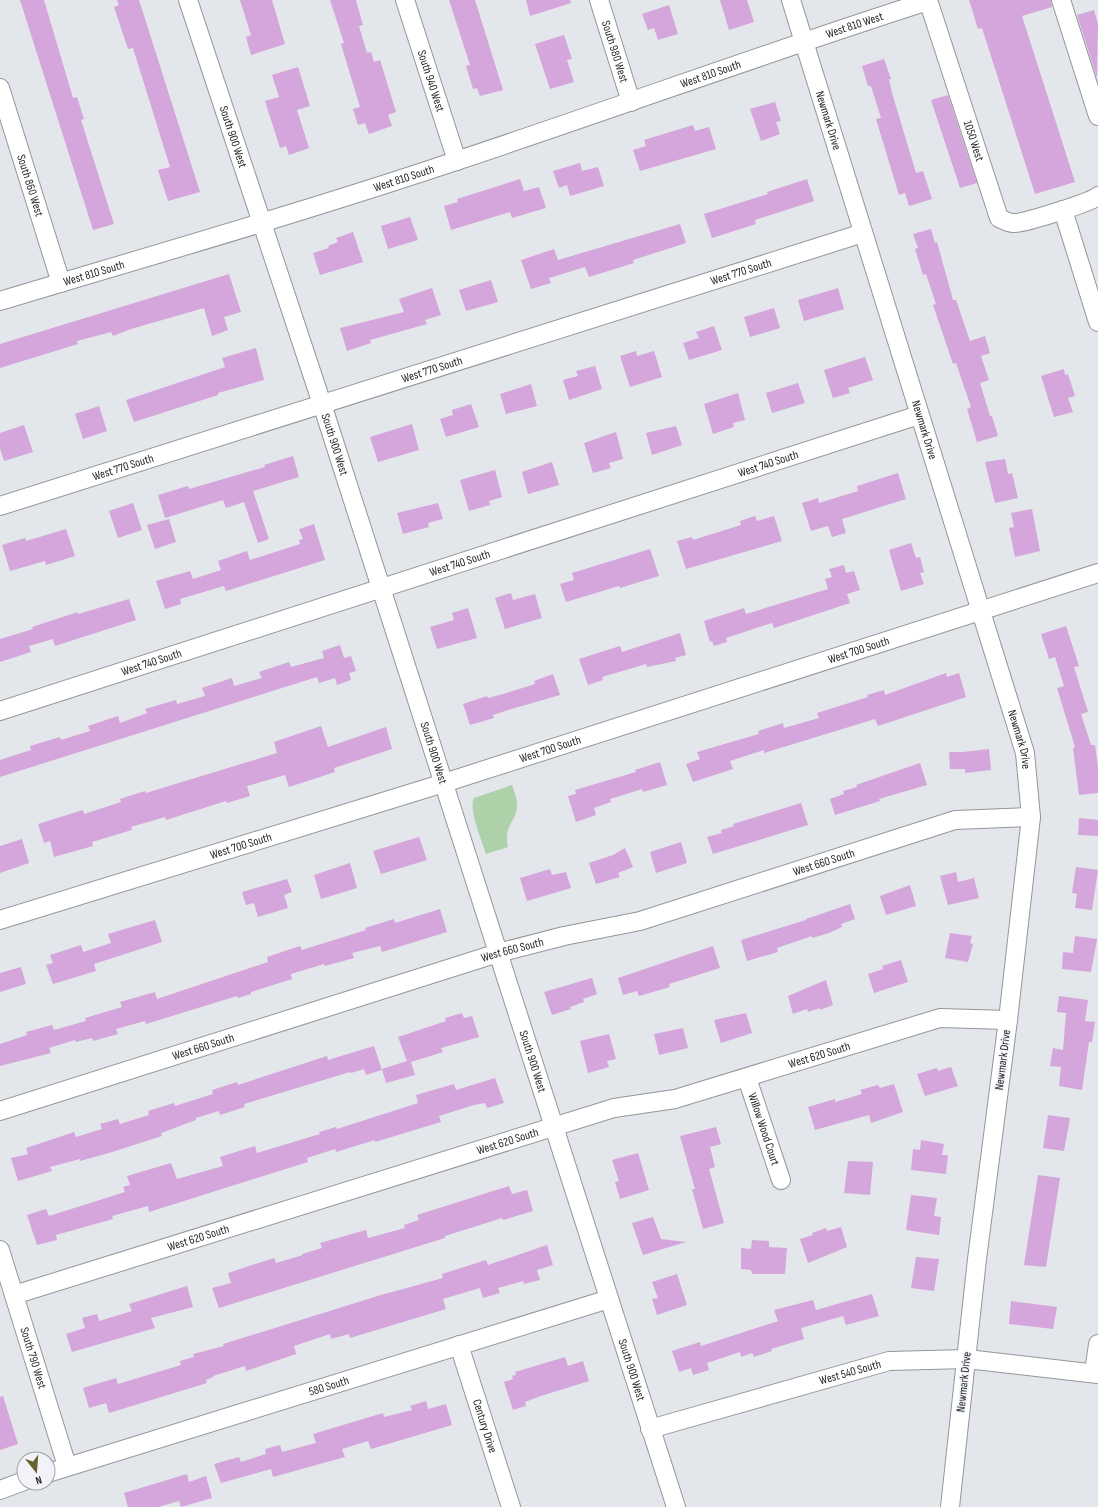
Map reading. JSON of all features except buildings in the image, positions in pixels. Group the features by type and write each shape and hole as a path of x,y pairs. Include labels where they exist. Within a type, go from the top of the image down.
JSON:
{"street":[{"name":"South 900 West","path":"188,0 382,588 676,1507"},
{"name":"South 940 West","path":"405,0 457,161"},
{"name":"South 980 West","path":"599,0 631,102"},
{"name":"Newmark Drive","path":"791,0 1025,753 1031,817 1008,1020 977,1259 950,1507"},
{"name":"West 810 West","path":"804,41 928,0"},
{"name":"1050 West","path":"928,0 999,218 1013,223 1063,210 1093,200 1098,196"},
{"path":"1061,0 1098,116"},
{"name":"West 810 South","path":"0,302 261,223 457,161 804,41"},
{"name":"South 860 West","path":"0,88 61,283"},
{"path":"1063,210 1098,322"},
{"name":"West 770 South","path":"0,506 863,233"},
{"name":"West 740 South","path":"0,711 919,415"},
{"name":"West 700 South","path":"0,920 444,783 981,610 1098,574"},
{"name":"West 660 South","path":"0,1111 498,953 564,936 640,921 954,820 1031,817"},
{"name":"West 620 South","path":"14,1295 614,1108 675,1099 940,1018 1008,1020"},
{"name":"Willow Wood Court","path":"747,1078 781,1180"},
{"name":"South 790 West","path":"0,1250 68,1466"},
{"name":"580 South","path":"56,1470 609,1298"},
{"name":"Century Drive","path":"459,1344 511,1507"},
{"path":"1096,1374 1098,1344"},
{"name":"West 540 South","path":"650,1429 890,1361 967,1359 1096,1374"},
{"path":"0,1490 16,1484"}],"green space":[{"path":"512,785 517,804 515,816 507,833 508,847 486,854 474,817 474,798"}]}
